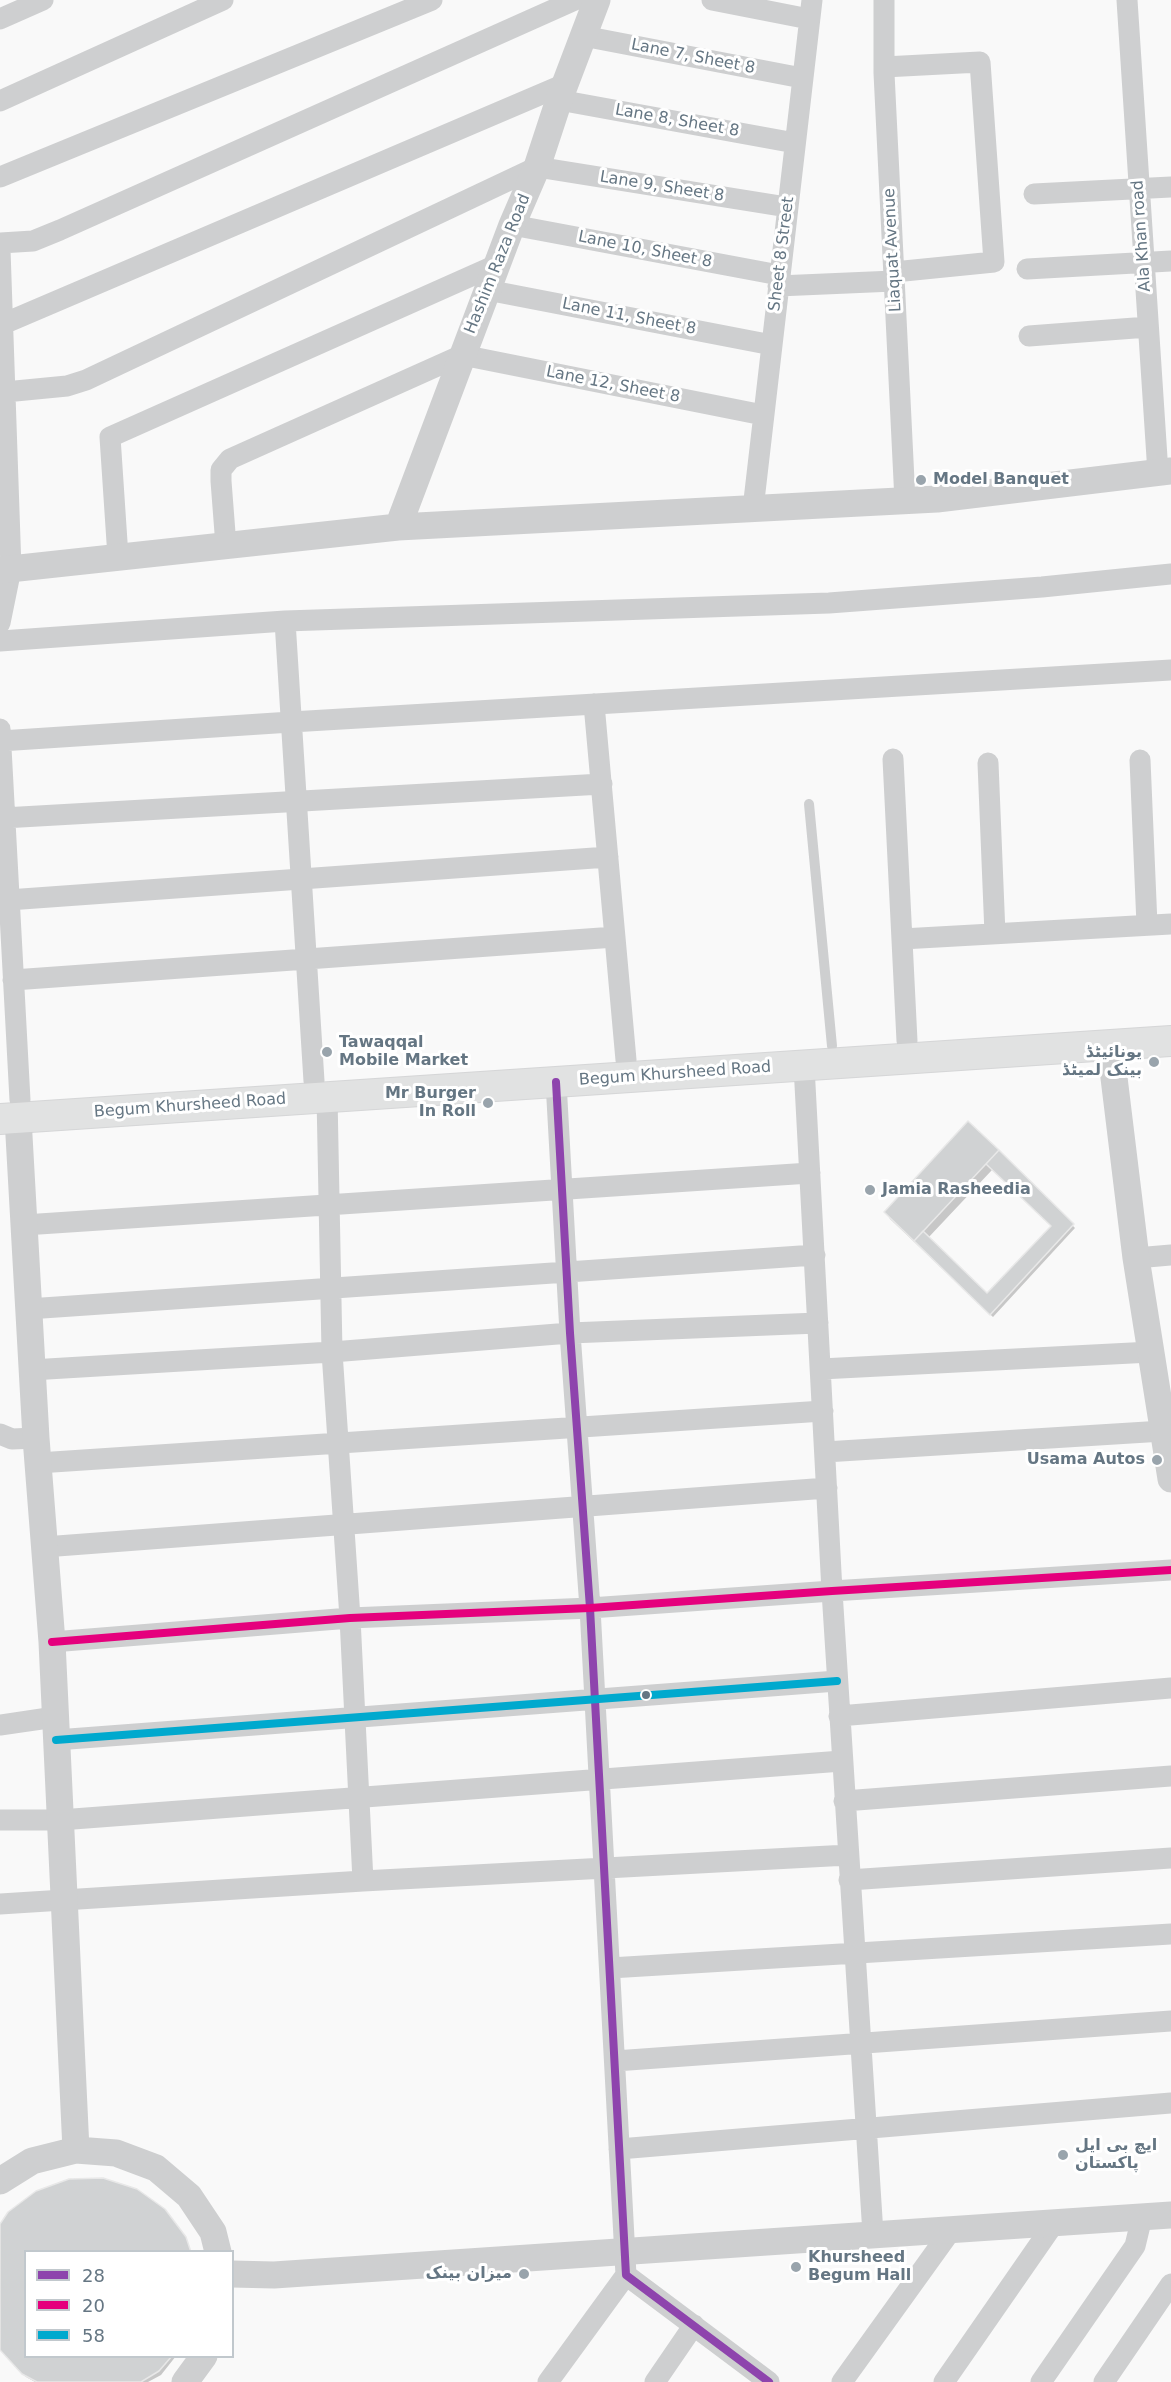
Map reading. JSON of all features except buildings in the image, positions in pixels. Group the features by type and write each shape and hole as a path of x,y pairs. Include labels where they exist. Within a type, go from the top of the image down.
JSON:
{"main road":[{"name":"Begum Khursheed Road","path":"10,1109 438,1081 626,1060 823,1059 907,1041 1171,1024"},
{"name":"Begum Khursheed Road","path":"438,1081 556,1082 823,1059 1171,1041"}],"street":[{"path":"0,19 43,0"},
{"path":"0,101 223,0"},
{"path":"0,177 432,0"},
{"path":"0,243 33,241 60,230 575,0"},
{"name":"Hashim Raza Road","path":"398,527 496,265 537,167 562,92 597,0"},
{"path":"712,0 811,9"},
{"name":"Liaquat Avenue","path":"884,0 884,67 905,501"},
{"name":"Ala Khan road","path":"1127,0 1148,327 1164,472"},
{"name":"Sheet 8 Street","path":"753,509 811,9"},
{"name":"Lane 7, Sheet 8","path":"583,36 802,78"},
{"name":"Lane 10, Sheet 8","path":"512,225 779,280 894,277 994,262 980,62 884,67"},
{"path":"3,324 562,92"},
{"name":"Lane 8, Sheet 8","path":"562,92 795,143"},
{"path":"5,392 67,386 86,380 537,167"},
{"name":"Lane 9, Sheet 8","path":"537,167 787,207"},
{"path":"1034,195 1171,187"},
{"path":"0,249 5,392 5,569 0,623"},
{"path":"1027,269 1171,261"},
{"path":"118,557 110,436 496,265"},
{"name":"Lane 11, Sheet 8","path":"487,290 772,345"},
{"path":"1029,336 1148,327"},
{"path":"226,546 220,481 221,470 230,459 462,355"},
{"name":"Lane 12, Sheet 8","path":"462,355 763,415"},
{"path":"5,569 398,527 937,499 1164,472"},
{"path":"0,641 285,621 829,603 1042,587 1171,574"},
{"path":"285,621 306,958 320,1088 329,1204 332,1352 356,1717 363,1881"},
{"path":"0,741 1171,670"},
{"path":"594,704 626,1060"},
{"path":"0,729 2,842 13,980 10,1109 24,1225 37,1451 52,1642 76,2150"},
{"path":"893,759 907,1041"},
{"path":"1140,760 1147,925"},
{"path":"988,763 995,934"},
{"path":"3,818 602,784"},
{"path":"8,900 608,857"},
{"path":"902,939 1171,924"},
{"path":"13,980 615,937"},
{"path":"1110,1045 1136,1258 1171,1479"},
{"path":"823,1059 810,1173 844,1801 873,2234"},
{"path":"548,2382 624,2263 590,1608 570,1332 556,1082"},
{"path":"24,1225 810,1173"},
{"path":"1136,1258 1171,1255"},
{"path":"28,1310 815,1256"},
{"path":"32,1370 332,1352 570,1332 818,1323"},
{"path":"821,1369 1151,1352"},
{"path":"0,1434 37,1451 338,1443 823,1411"},
{"path":"825,1452 1163,1431"},
{"path":"44,1547 827,1488"},
{"path":"52,1642 350,1618 590,1608 1171,1570"},
{"path":"0,1725 56,1729 356,1717 837,1681"},
{"path":"839,1716 1171,1688"},
{"path":"0,1820 60,1820 842,1761"},
{"path":"844,1801 1171,1776"},
{"path":"0,1904 363,1881 848,1855"},
{"path":"849,1880 1171,1858"},
{"path":"610,1968 1171,1934"},
{"path":"615,2061 1171,2021"},
{"path":"618,2149 1171,2103"},
{"path":"0,2181 32,2161 76,2150 116,2152 156,2168 189,2196 213,2232 218,2250"},
{"path":"234,2274 274,2275 624,2263 873,2234 1171,2215"},
{"path":"1041,2382 1135,2246 1142,2217"},
{"path":"944,2382 1055,2222"},
{"path":"842,2382 952,2229"},
{"path":"624,2263 760,2379"},
{"path":"1104,2382 1171,2284"},
{"path":"655,2382 694,2325"},
{"path":"185,2382 203,2358"}],"lane":[{"path":"810,804 823,1059"}],"transit line":[{"name":"28","path":"556,1082 570,1333 590,1608 626,2275 769,2382"},
{"name":"20","path":"52,1642 350,1618 590,1608 1171,1570"},
{"name":"58","path":"56,1740 837,1681"}],"place":[{"name":"Model Banquet","path":"921,480"},
{"name":"Tawaqqal Mobile Market","path":"327,1052"},
{"name":"یونائیٹڈ بینک لمیٹڈ","path":"1154,1062"},
{"name":"Mr Burger In Roll","path":"488,1103"},
{"name":"Jamia Rasheedia","path":"870,1190"},
{"name":"Usama Autos","path":"1157,1460"},
{"name":"ایچ بی ایل پاکستان","path":"1063,2155"},
{"name":"Khursheed Begum Hall","path":"796,2267"},
{"name":"میزان بینک","path":"524,2274"}]}
